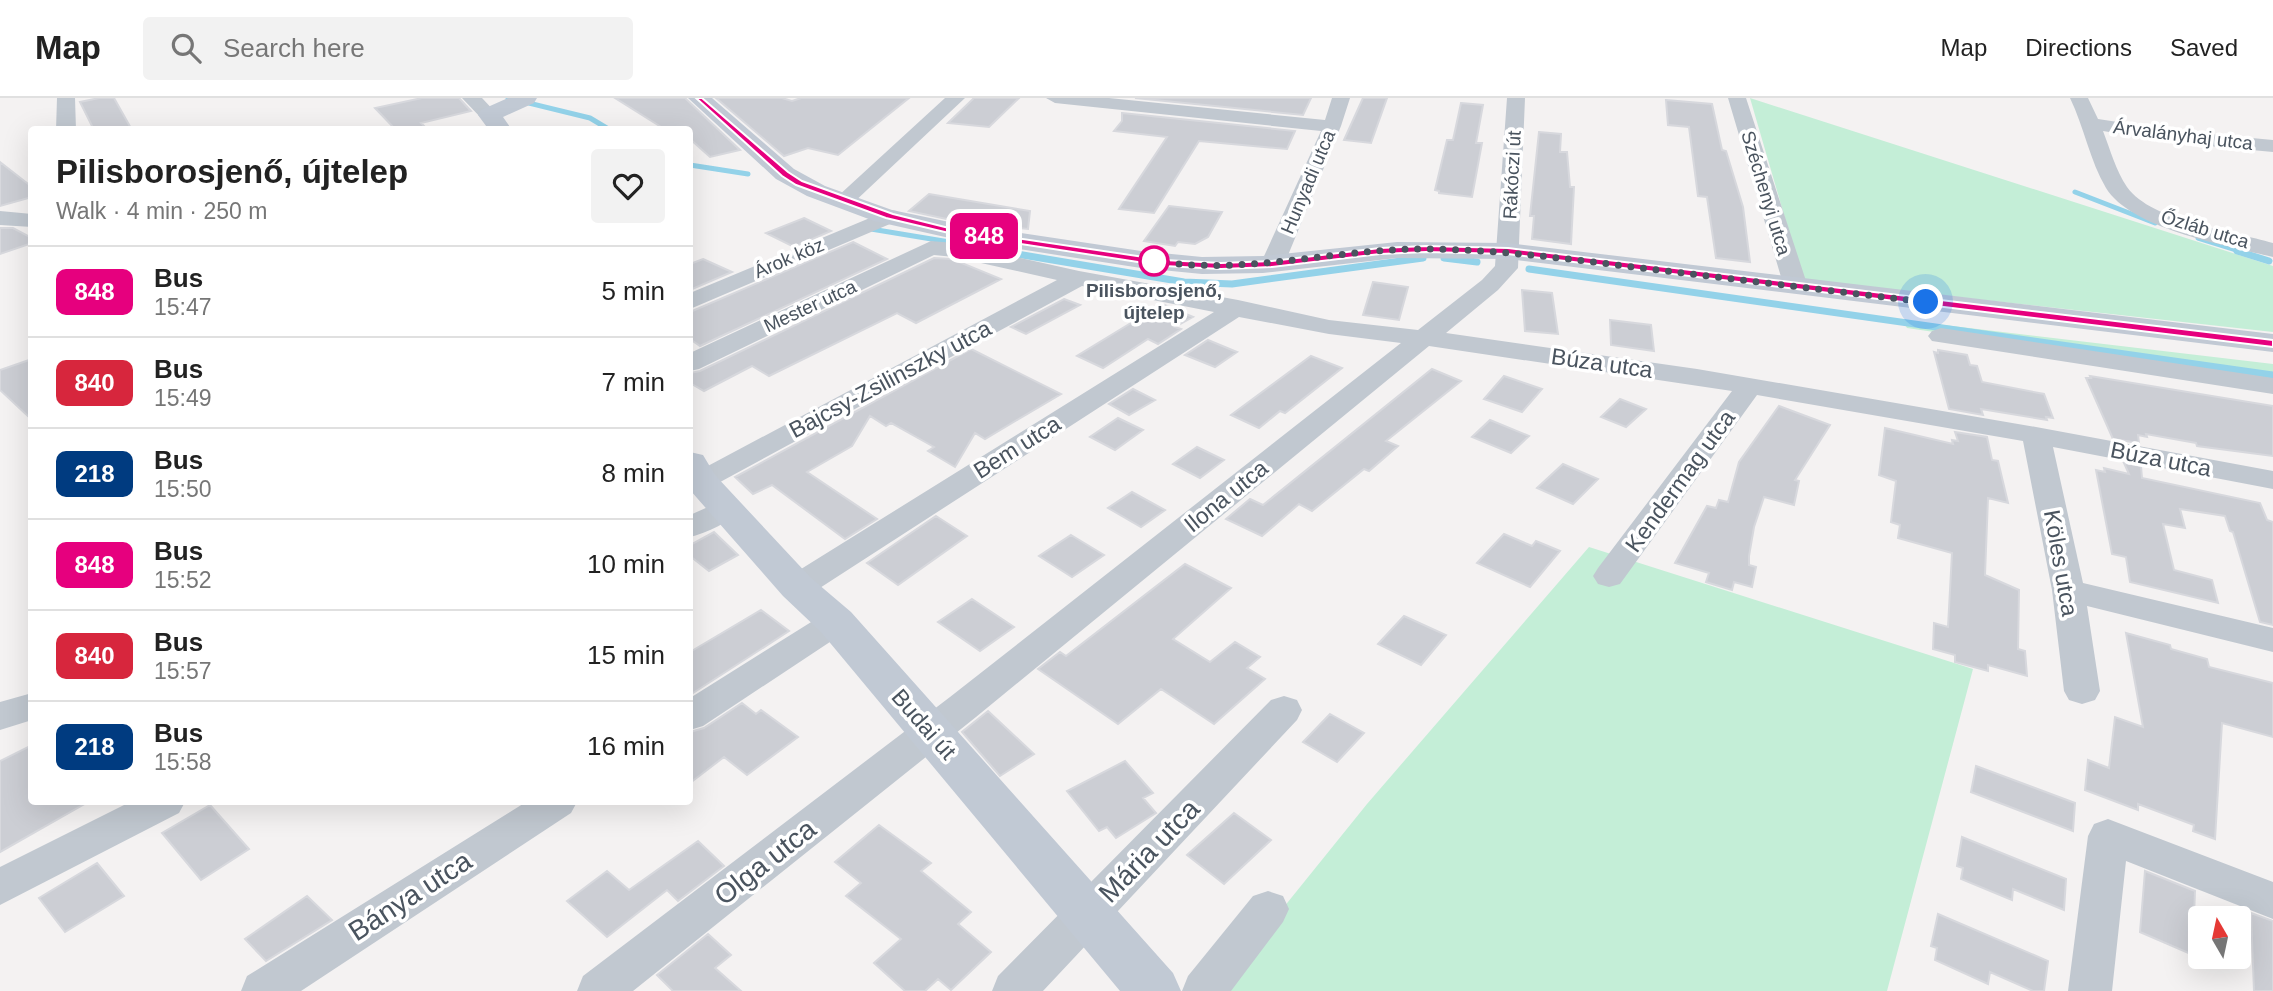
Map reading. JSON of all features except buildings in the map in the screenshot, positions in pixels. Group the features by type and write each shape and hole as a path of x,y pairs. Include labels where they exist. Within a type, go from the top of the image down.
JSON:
{"street":[{"path":"66,98 66,126"},
{"path":"471,98 495,122 520,101"},
{"path":"699,98 785,174 844,201 890,216 949,230 1164,263 1221,266 1272,264 1391,251 1508,251 2273,343"},
{"path":"844,201 956,98"},
{"path":"1055,98 1332,126"},
{"name":"Hunyadi utca","path":"1272,264 1332,126 1341,98"},
{"name":"Rákóczi út","path":"1508,251 1516,98"},
{"name":"Széchenyi utca","path":"1737,98 1796,287"},
{"name":"Őzláb utca","path":"2079,98 2093,124 2117,190 2133,204 2193,229 2273,250"},
{"name":"Árvalányhaj utca","path":"2093,124 2273,146"},
{"name":"Árok köz","path":"693,301 890,216"},
{"path":"0,218 28,221"},
{"name":"Búza utca","path":"932,248 954,250 1079,278 1238,307 1329,327 1458,342 1750,386 2036,435 2273,480"},
{"name":"Mester utca","path":"693,362 932,248"},
{"name":"Ilona utca","path":"931,733 1490,285 1506,268 1508,251"},
{"name":"Bajcsy-Zsilinszky utca","path":"701,494 1079,278"},
{"name":"Bem utca","path":"797,587 1238,307"},
{"path":"1941,336 2273,386"},
{"name":"Kendermag utca","path":"1609,576 1750,386"},
{"name":"Köles utca","path":"2036,435 2068,590 2082,691"},
{"name":"Budai út","path":"701,494 836,622 1154,991"},
{"path":"2068,590 2273,640"},
{"path":"693,714 836,622"},
{"path":"0,716 28,707"},
{"name":"Mária utca","path":"1014,991 1284,710"},
{"name":"Olga utca","path":"599,991 931,733"},
{"path":"0,887 159,805"},
{"name":"Bánya utca","path":"263,991 552,805"},
{"path":"2090,991 2108,836 2273,901"},
{"path":"1204,991 1268,909"}],"green space":[{"path":"1750,98 2273,266 2273,332 1803,280"},
{"path":"1902,320 2273,364 2273,382 1907,328"},
{"path":"1589,547 1973,669 1887,991 1216,991 1367,804"}],"waterway":[{"path":"508,98 590,118 603,126"},
{"path":"693,165 748,174"},
{"path":"2075,192 2155,223"},
{"path":"871,229 1010,252"},
{"path":"2198,238 2243,252"},
{"path":"999,251 1184,282 1232,284 1423,258"},
{"path":"2237,251 2269,261"},
{"path":"1444,258 1477,262"},
{"path":"1529,269 2273,375"}],"bus line":[{"name":"848","path":"700,98 785,174 799,183 890,216 949,230 1164,263 1221,266 1272,264 1380,251 1508,251 2273,343"}],"place":[{"name":"Pilisborosjenő, újtelep","path":"1154,261"}],"route":[{"path":"1154,261 1221,266 1272,264 1380,251 1508,251 1926,302"}]}
